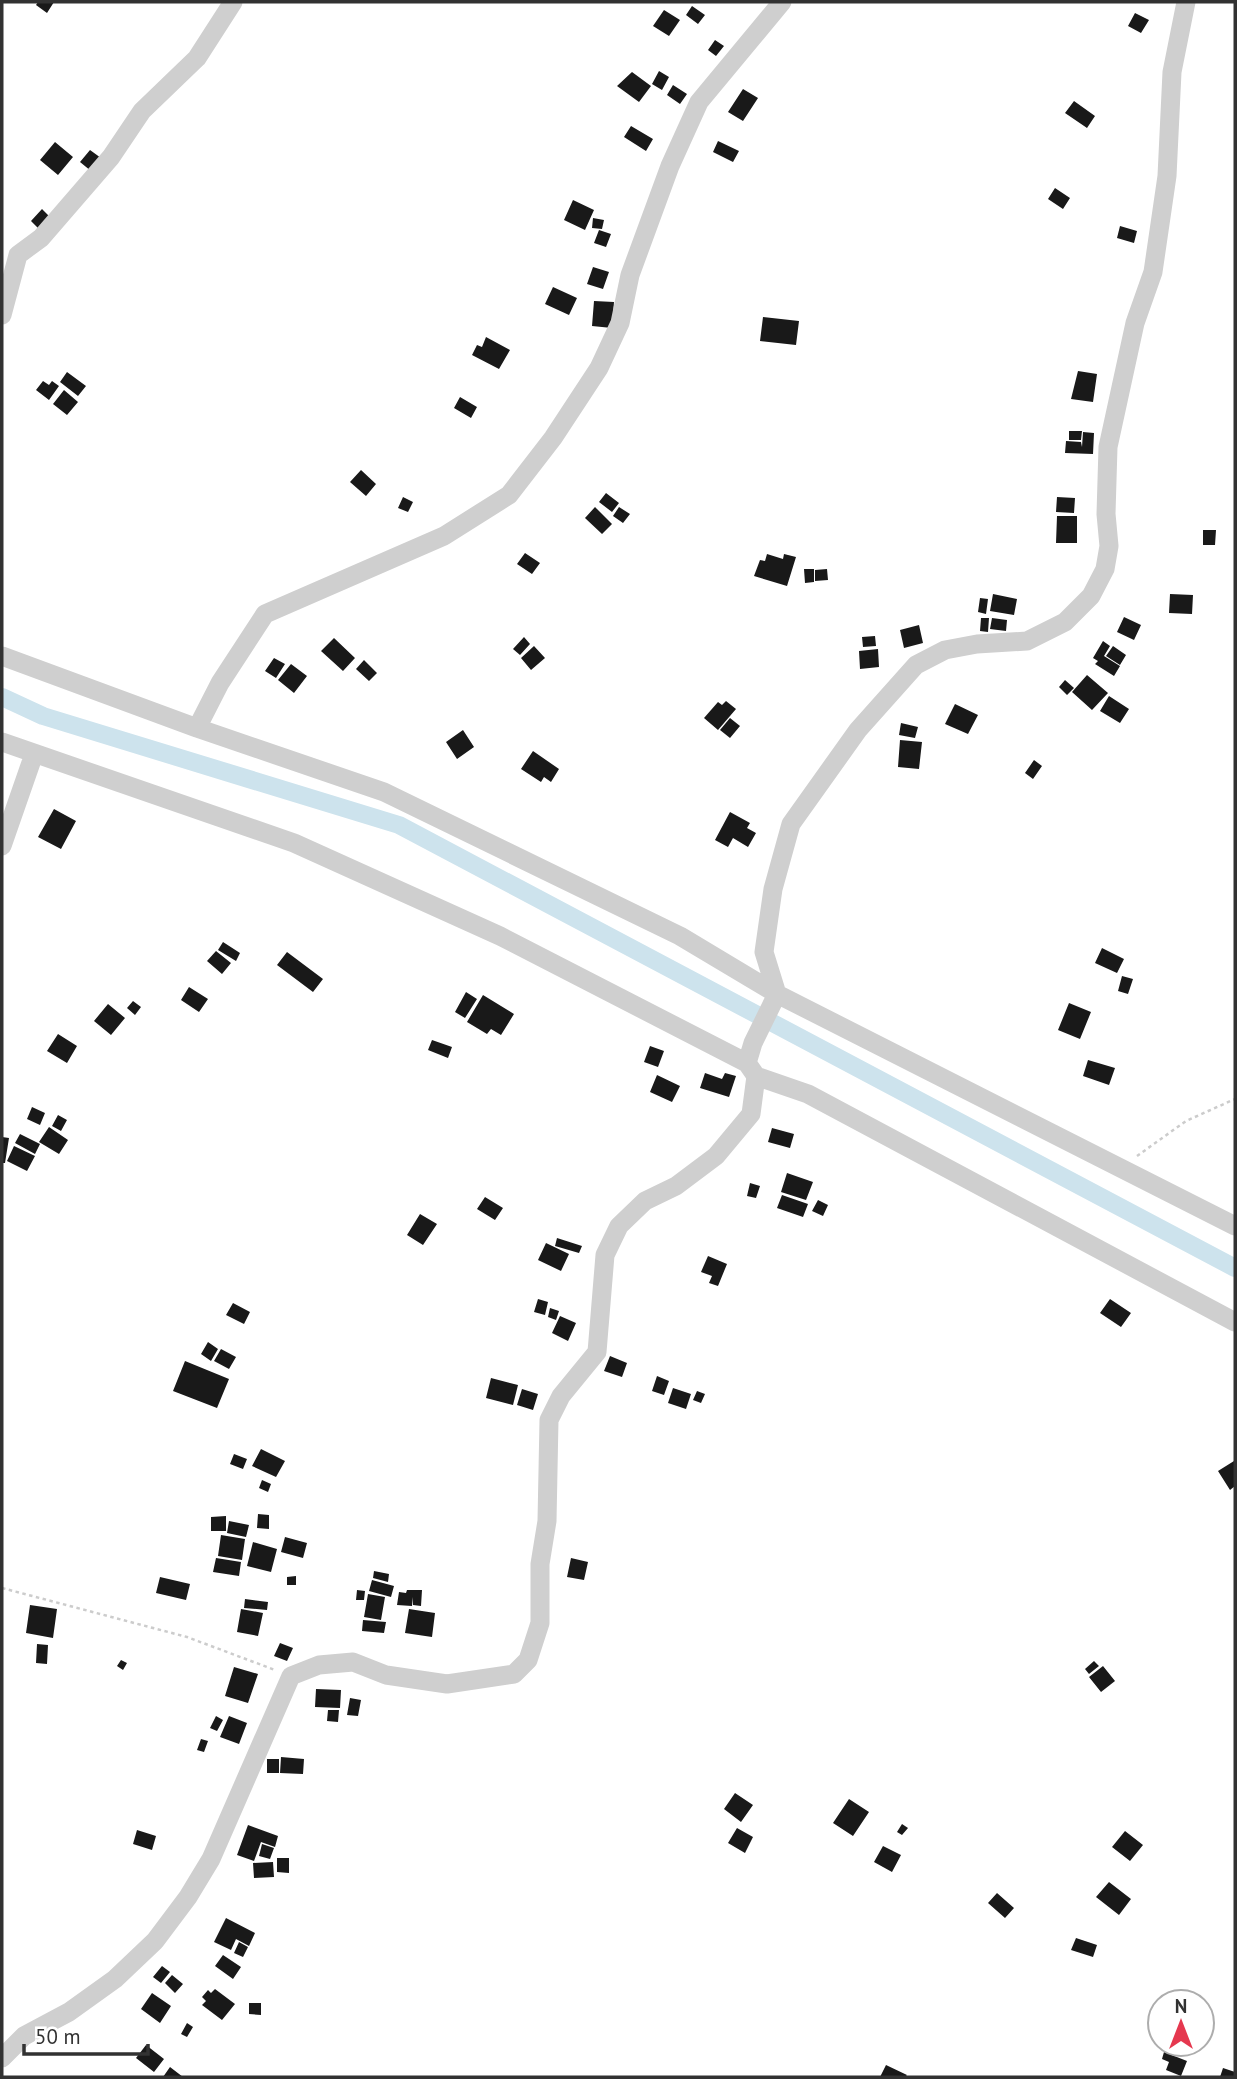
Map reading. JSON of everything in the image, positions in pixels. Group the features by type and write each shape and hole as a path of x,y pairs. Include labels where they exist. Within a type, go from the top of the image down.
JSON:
{"street":[{"path":"2,315 18,255 56,221 111,157 142,111 197,58 233,2"},
{"path":"197,729 220,683 265,614 444,536 509,495 553,438 599,368 620,323 630,275 670,166 699,102 782,2"},
{"path":"2,2057 24,2036 69,2012 115,1979 155,1941 188,1897 211,1859 291,1676 319,1665 353,1662 386,1675 447,1684 514,1674 528,1660 540,1623 540,1564 548,1507 549,1420 561,1396 597,1352 605,1255 619,1226 645,1201 676,1186 716,1156 751,1114 753,1042 776,994 764,952 773,889 791,824 858,730 916,665 945,650 977,644 1027,641 1065,622 1091,596 1105,569 1109,546 1106,514 1108,447 1135,323 1153,272 1167,176 1172,72 1186,2"},
{"path":"2,656 197,729 384,792 680,936 776,994 1235,1226"},
{"path":"2,742 295,843 500,936 752,1070 808,1094 1235,1322"},
{"path":"2,846 34,754"}],"path":[{"path":"1120,1169 1186,1121 1235,1099"},
{"path":"2,1588 187,1637 240,1660 291,1676"}],"building":[{"path":"38,2 54,2 47,13 36,5"},
{"path":"692,6 705,15 698,24 686,15"},
{"path":"664,10 680,20 669,36 653,26"},
{"path":"1135,13 1149,20 1141,33 1128,26"},
{"path":"715,40 724,46 716,56 708,50"},
{"path":"659,71 669,77 662,90 652,84"},
{"path":"632,72 651,86 639,102 617,86"},
{"path":"673,85 687,94 680,104 667,95"},
{"path":"743,89 758,98 743,121 728,112"},
{"path":"1074,101 1095,116 1087,128 1065,113"},
{"path":"631,126 653,139 646,151 624,137"},
{"path":"718,141 739,151 733,162 713,152"},
{"path":"55,142 73,157 58,175 40,160"},
{"path":"90,150 101,158 91,171 80,162"},
{"path":"1055,188 1070,198 1063,209 1048,199"},
{"path":"573,200 594,210 585,230 564,220"},
{"path":"42,209 52,219 41,231 31,221"},
{"path":"593,218 604,220 602,229 592,228"},
{"path":"1120,226 1137,231 1134,243 1117,238"},
{"path":"599,230 611,234 606,247 594,243"},
{"path":"593,267 609,272 603,289 587,284"},
{"path":"553,287 577,298 569,315 545,304"},
{"path":"594,301 614,302 612,328 592,326"},
{"path":"763,317 799,321 796,345 760,341"},
{"path":"486,337 510,350 499,369 472,355 477,345 482,347"},
{"path":"1078,371 1097,374 1093,402 1071,399"},
{"path":"67,372 86,386 78,396 60,382"},
{"path":"43,381 49,385 52,381 59,386 49,400 36,390"},
{"path":"64,390 78,402 67,415 53,404"},
{"path":"460,397 477,407 471,418 454,408"},
{"path":"1069,431 1082,431 1081,440 1069,440"},
{"path":"1083,432 1094,433 1093,454 1065,453 1066,441 1081,442 1082,447"},
{"path":"361,470 376,484 366,496 350,482"},
{"path":"606,493 619,503 612,512 599,502"},
{"path":"403,497 413,502 408,512 398,508"},
{"path":"1057,497 1075,498 1074,513 1056,512"},
{"path":"595,507 612,524 602,534 585,518"},
{"path":"619,507 630,514 623,523 613,516"},
{"path":"1057,516 1077,516 1077,543 1056,543"},
{"path":"1203,530 1216,530 1215,545 1203,545"},
{"path":"525,553 540,563 532,574 517,564"},
{"path":"767,554 783,559 784,554 796,557 787,586 754,576 760,560 765,561"},
{"path":"804,569 814,569 814,582 805,583"},
{"path":"827,569 828,580 815,581 815,570"},
{"path":"993,594 1017,599 1014,615 990,611"},
{"path":"1170,594 1193,595 1192,614 1169,613"},
{"path":"980,598 988,599 986,614 978,612"},
{"path":"1124,617 1141,625 1134,640 1117,632"},
{"path":"981,618 989,618 988,632 980,631"},
{"path":"992,618 1007,620 1006,631 990,629"},
{"path":"919,625 923,643 904,648 900,630"},
{"path":"875,636 876,646 863,647 862,637"},
{"path":"524,637 530,644 520,655 513,649"},
{"path":"334,638 355,658 343,671 321,651"},
{"path":"1103,641 1110,646 1104,656 1120,666 1114,676 1095,664 1098,661 1093,658"},
{"path":"534,646 545,658 531,670 521,658"},
{"path":"1113,646 1126,655 1120,665 1106,656"},
{"path":"878,649 879,667 860,669 859,651"},
{"path":"274,658 285,664 276,678 265,671"},
{"path":"364,660 377,673 369,681 356,669"},
{"path":"291,664 307,676 294,693 278,680"},
{"path":"1087,675 1108,693 1092,710 1072,692"},
{"path":"1065,680 1074,688 1067,695 1059,687"},
{"path":"1109,696 1129,709 1120,723 1100,711"},
{"path":"726,701 736,709 718,730 704,718 718,702 722,705"},
{"path":"955,704 978,715 968,734 945,724"},
{"path":"730,718 740,726 730,738 720,730"},
{"path":"901,723 918,727 915,738 899,735"},
{"path":"463,730 474,747 457,759 446,742"},
{"path":"900,740 922,742 919,769 898,767"},
{"path":"533,751 559,769 551,782 544,777 541,782 521,769"},
{"path":"1034,760 1042,766 1033,779 1025,773"},
{"path":"54,809 76,821 61,849 38,837"},
{"path":"730,812 750,823 747,828 756,833 748,847 733,838 728,847 715,840"},
{"path":"223,942 240,953 236,961 218,950"},
{"path":"1102,948 1124,959 1117,973 1095,963"},
{"path":"216,951 231,963 222,974 207,961"},
{"path":"287,952 323,979 313,992 277,965"},
{"path":"1122,976 1133,979 1128,994 1118,991"},
{"path":"189,987 208,999 199,1012 181,1000"},
{"path":"466,992 477,999 465,1018 455,1012"},
{"path":"483,995 514,1014 501,1035 491,1029 487,1034 467,1022"},
{"path":"133,1001 141,1007 135,1015 127,1008"},
{"path":"1069,1003 1091,1012 1080,1039 1058,1030"},
{"path":"108,1004 125,1018 111,1035 94,1021"},
{"path":"58,1034 77,1046 67,1063 47,1051"},
{"path":"432,1040 452,1047 448,1058 428,1050"},
{"path":"650,1046 664,1051 658,1067 644,1062"},
{"path":"1088,1060 1115,1068 1109,1085 1083,1076"},
{"path":"705,1073 722,1079 725,1073 736,1076 729,1097 700,1088"},
{"path":"657,1075 680,1086 672,1102 650,1092"},
{"path":"32,1107 45,1113 40,1125 27,1119"},
{"path":"58,1115 67,1120 61,1131 52,1126"},
{"path":"49,1127 68,1140 59,1154 39,1142"},
{"path":"772,1128 794,1134 790,1148 768,1142"},
{"path":"20,1134 40,1144 35,1154 15,1143"},
{"path":"2,1137 9,1138 5,1163 2,1163"},
{"path":"14,1146 35,1156 27,1171 7,1161"},
{"path":"787,1173 813,1182 806,1200 781,1192"},
{"path":"750,1183 760,1186 756,1198 747,1196"},
{"path":"782,1195 808,1204 803,1217 777,1208"},
{"path":"485,1197 503,1208 495,1220 477,1209"},
{"path":"818,1200 828,1205 823,1216 812,1211"},
{"path":"420,1214 437,1224 423,1245 407,1235"},
{"path":"557,1238 582,1246 579,1253 555,1246"},
{"path":"546,1243 569,1254 561,1271 538,1260"},
{"path":"708,1256 727,1264 718,1286 709,1283 712,1276 701,1272"},
{"path":"538,1299 548,1302 545,1315 534,1312"},
{"path":"1110,1299 1131,1313 1121,1327 1100,1313"},
{"path":"233,1303 250,1312 244,1324 226,1315"},
{"path":"550,1308 559,1311 556,1320 548,1317"},
{"path":"560,1316 576,1323 568,1341 552,1333"},
{"path":"208,1342 218,1349 211,1361 201,1354"},
{"path":"221,1349 236,1357 229,1369 214,1361"},
{"path":"610,1356 627,1363 622,1377 604,1371"},
{"path":"185,1361 229,1379 217,1408 173,1391"},
{"path":"657,1376 669,1381 664,1395 652,1391"},
{"path":"491,1378 518,1385 513,1405 486,1398"},
{"path":"673,1388 691,1394 686,1409 668,1403"},
{"path":"522,1389 538,1394 533,1410 517,1405"},
{"path":"697,1391 705,1394 701,1403 693,1400"},
{"path":"261,1449 285,1461 276,1477 252,1466"},
{"path":"234,1454 247,1459 243,1469 230,1464"},
{"path":"1234,1461 1235,1486 1230,1490 1218,1471"},
{"path":"262,1480 271,1484 268,1492 259,1488"},
{"path":"258,1514 269,1515 269,1529 257,1528"},
{"path":"226,1516 226,1531 211,1531 211,1517"},
{"path":"229,1521 249,1525 246,1537 227,1533"},
{"path":"221,1535 245,1539 242,1560 218,1556"},
{"path":"285,1537 307,1543 303,1558 281,1552"},
{"path":"253,1542 277,1549 271,1572 247,1566"},
{"path":"216,1558 241,1562 239,1576 213,1572"},
{"path":"571,1558 588,1562 584,1580 567,1577"},
{"path":"374,1571 389,1574 388,1582 373,1578"},
{"path":"296,1576 296,1585 287,1585 287,1577"},
{"path":"160,1577 190,1584 186,1600 156,1593"},
{"path":"372,1580 394,1586 391,1597 369,1591"},
{"path":"357,1590 365,1591 364,1600 356,1600"},
{"path":"407,1590 422,1590 421,1606 413,1605 413,1597 412,1606 397,1605 399,1592 406,1593"},
{"path":"368,1594 385,1597 381,1620 364,1617"},
{"path":"245,1599 268,1602 267,1610 244,1608"},
{"path":"30,1605 57,1609 53,1638 26,1633"},
{"path":"241,1609 263,1613 258,1636 237,1632"},
{"path":"409,1609 435,1613 432,1637 405,1633"},
{"path":"363,1620 386,1622 384,1633 362,1631"},
{"path":"280,1643 293,1648 287,1661 274,1656"},
{"path":"37,1644 48,1645 47,1664 36,1663"},
{"path":"121,1660 127,1663 123,1670 117,1666"},
{"path":"1094,1661 1099,1666 1089,1674 1085,1669"},
{"path":"1103,1666 1115,1681 1101,1692 1089,1677"},
{"path":"234,1667 258,1674 248,1703 225,1696"},
{"path":"316,1689 341,1690 340,1708 315,1707"},
{"path":"350,1698 361,1700 358,1716 347,1715"},
{"path":"328,1710 339,1710 338,1722 327,1721"},
{"path":"216,1716 223,1720 217,1731 210,1728"},
{"path":"229,1716 247,1723 239,1744 220,1737"},
{"path":"201,1739 208,1741 204,1752 197,1750"},
{"path":"281,1757 304,1759 303,1774 280,1773"},
{"path":"267,1759 279,1759 279,1773 267,1773"},
{"path":"735,1793 753,1805 741,1822 724,1809"},
{"path":"849,1799 869,1812 853,1836 833,1823"},
{"path":"902,1824 908,1828 902,1835 897,1832"},
{"path":"248,1825 278,1836 275,1847 261,1842 254,1861 237,1855"},
{"path":"737,1828 753,1837 745,1853 728,1843"},
{"path":"137,1830 156,1836 152,1850 133,1844"},
{"path":"1125,1831 1143,1845 1130,1861 1112,1847"},
{"path":"262,1844 274,1848 270,1859 259,1856"},
{"path":"883,1846 901,1855 892,1872 874,1862"},
{"path":"277,1858 289,1858 289,1873 277,1872"},
{"path":"273,1862 274,1877 254,1878 253,1863"},
{"path":"1109,1882 1131,1899 1119,1915 1096,1897"},
{"path":"997,1893 1014,1908 1005,1918 988,1903"},
{"path":"226,1918 255,1933 249,1946 236,1939 231,1950 214,1942"},
{"path":"1076,1938 1097,1945 1093,1957 1071,1950"},
{"path":"239,1942 248,1947 243,1957 234,1953"},
{"path":"223,1955 241,1967 233,1979 215,1966"},
{"path":"162,1966 170,1972 161,1983 153,1977"},
{"path":"172,1975 183,1984 175,1993 165,1983"},
{"path":"215,1989 235,2004 222,2020 202,2005 206,2001 202,1997 208,1990 211,1993"},
{"path":"152,1993 171,2006 160,2023 141,2009"},
{"path":"249,2003 261,2003 261,2015 249,2014"},
{"path":"187,2023 193,2027 187,2037 181,2034"},
{"path":"146,2045 164,2059 154,2072 136,2058"},
{"path":"1179,2058 1187,2061 1181,2076 1166,2070 1169,2062 1162,2059"},
{"path":"886,2065 907,2075 880,2077"},
{"path":"170,2067 183,2077 163,2077"},
{"path":"1223,2068 1235,2072 1235,2077 1220,2077"}],"waterway":[{"path":"2,697 43,716 399,825 1235,1268"}]}
